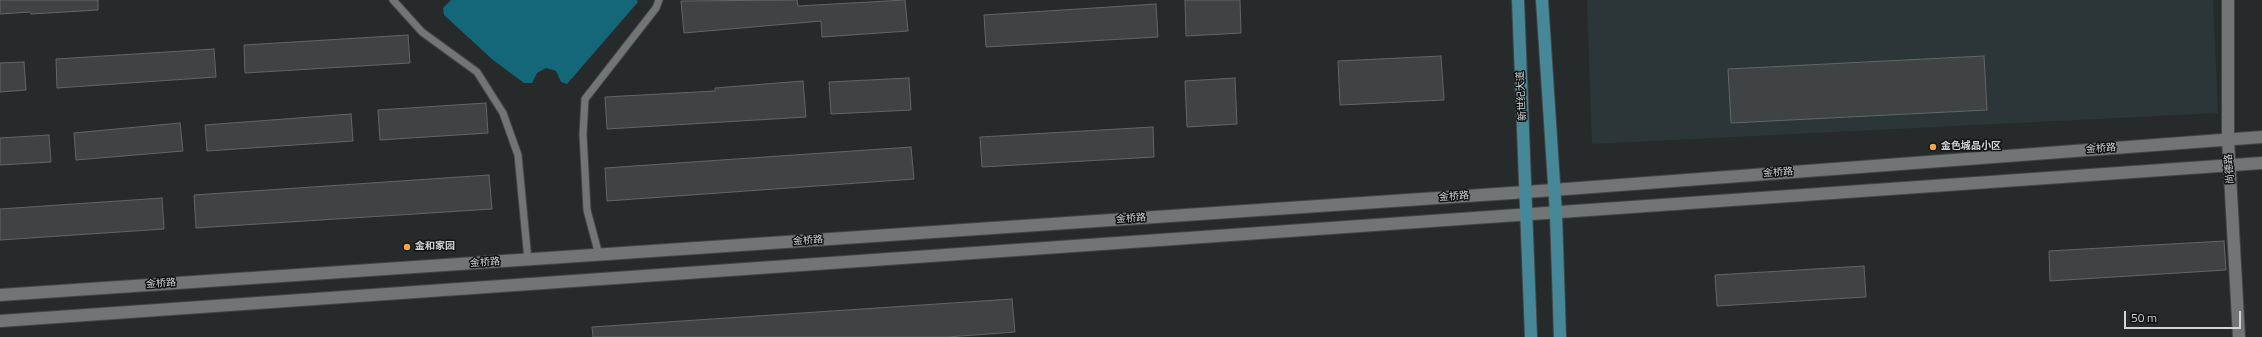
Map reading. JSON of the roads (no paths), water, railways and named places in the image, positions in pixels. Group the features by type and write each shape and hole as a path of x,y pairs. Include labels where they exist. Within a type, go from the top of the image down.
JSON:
{"main road":[{"name":"新世纪大道","path":"1518,0 1528,216"},
{"path":"1542,0 1556,214 1560,337"},
{"path":"1528,216 1531,337"}],"street":[{"name":"尚德路","path":"2228,0 2228,139 2239,337"},
{"name":"金桥路","path":"0,295 1526,192 2262,137"},
{"path":"0,321 1528,216 2262,163"}],"lane":[{"path":"393,0 422,32 476,72 503,114 518,155 528,260"},
{"path":"599,255 587,210 583,134 585,99 656,8 659,0"}],"water":[{"path":"451,0 637,0 638,2 567,84 561,82 556,71 546,68 537,73 532,83 524,83 493,60 444,15 443,8"}],"place":[{"name":"金色城品小区","path":"1933,147"},
{"name":"金和家园","path":"407,247"}]}
